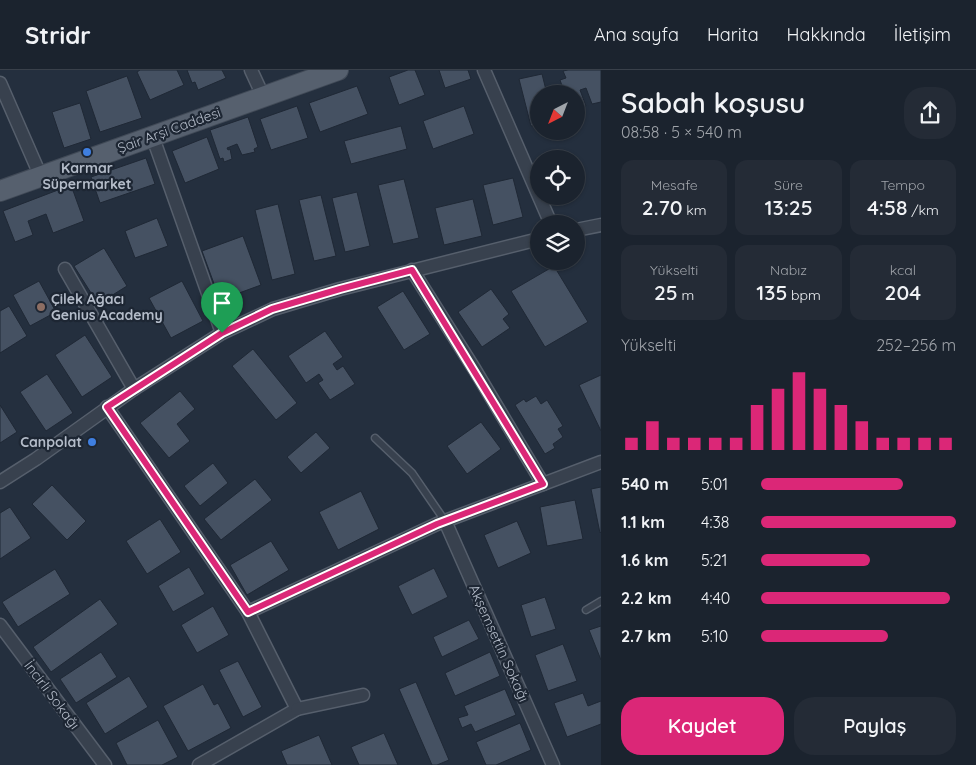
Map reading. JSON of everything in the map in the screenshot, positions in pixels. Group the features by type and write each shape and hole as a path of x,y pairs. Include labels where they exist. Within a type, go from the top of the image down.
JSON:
{"main road":[{"name":"Şair Arşi Caddesi","path":"0,191 338,70"}],"street":[{"path":"252,70 263,96"},
{"path":"484,70 546,215"},
{"path":"0,83 41,177"},
{"path":"152,135 222,333"},
{"path":"585,228 601,225"},
{"path":"0,482 36,459 107,407 222,333 272,309 340,289 530,240"},
{"path":"65,268 134,389"},
{"path":"412,270 543,484"},
{"path":"107,407 248,612 298,709"},
{"path":"248,612 445,521 601,462"},
{"name":"Akşemsettin Sokağı","path":"445,521 553,765"},
{"name":"İncirli Sokağı","path":"0,625 105,765"},
{"path":"199,765 298,709 362,694"}],"lane":[{"path":"375,438 412,473 445,521"},
{"path":"586,610 601,601"}],"building":[{"path":"140,70 177,70 184,85 150,100 137,72"},
{"path":"187,70 222,70 226,78 198,90 195,82 192,83"},
{"path":"408,70 415,70 425,95 399,105 389,77"},
{"path":"439,70 468,70 471,79 445,88"},
{"path":"601,70 601,102 592,104 585,85 562,85 560,80 566,78 563,71"},
{"path":"542,74 545,85 530,85 530,122 519,79"},
{"path":"127,76 142,118 100,132 86,91"},
{"path":"357,86 368,114 320,132 309,103"},
{"path":"80,103 91,139 64,148 52,112"},
{"path":"297,106 308,138 271,150 260,119"},
{"path":"464,106 474,134 433,149 423,121"},
{"path":"248,117 258,147 254,149 255,152 242,155 237,144 227,148 228,150 230,149 232,159 224,162 223,158 220,159 210,130"},
{"path":"401,126 407,149 351,164 344,141"},
{"path":"207,137 219,169 185,183 172,151"},
{"path":"146,158 155,184 100,203 91,177"},
{"path":"513,178 523,217 493,225 483,185"},
{"path":"404,179 419,238 393,244 378,185"},
{"path":"71,185 84,221 53,233 46,214 28,221 33,235 15,242 3,211"},
{"path":"357,192 370,246 345,252 332,198"},
{"path":"321,195 336,256 314,261 299,200"},
{"path":"473,199 482,236 444,245 435,208"},
{"path":"278,204 295,274 272,280 255,210"},
{"path":"157,218 168,246 135,258 125,231"},
{"path":"243,236 261,285 220,300 202,251"},
{"path":"104,248 127,286 98,304 74,266"},
{"path":"547,270 556,270 588,322 545,347 511,291"},
{"path":"39,281 56,312 30,326 13,295"},
{"path":"182,281 203,321 171,338 149,298"},
{"path":"491,289 509,314 503,319 510,328 482,347 458,312"},
{"path":"403,291 430,334 404,350 377,307"},
{"path":"9,306 27,336 0,353 0,311"},
{"path":"325,331 343,357 333,364 337,370 343,366 355,384 330,400 318,383 323,380 319,374 306,383 288,356"},
{"path":"85,335 112,377 82,397 55,355"},
{"path":"253,349 297,403 276,420 232,366"},
{"path":"47,374 73,413 46,431 20,392"},
{"path":"601,375 601,431 579,385"},
{"path":"180,391 195,409 177,424 190,441 169,458 140,423"},
{"path":"536,396 541,404 547,400 563,426 558,429 563,437 553,444 555,448 545,454 515,405 524,399 526,402"},
{"path":"0,405 17,432 0,443"},
{"path":"481,422 501,449 467,474 447,446"},
{"path":"316,432 330,448 301,473 287,457"},
{"path":"213,463 228,483 200,506 184,486"},
{"path":"255,479 272,500 221,540 204,519"},
{"path":"52,485 86,521 67,540 32,504"},
{"path":"601,487 601,532 600,533 591,489"},
{"path":"361,491 379,529 338,550 319,512"},
{"path":"575,500 583,539 547,546 540,507"},
{"path":"10,507 31,538 0,559 0,513"},
{"path":"160,519 181,552 147,574 126,541"},
{"path":"517,521 531,553 498,568 484,535"},
{"path":"271,541 289,570 247,595 230,565"},
{"path":"189,567 205,594 173,612 158,586"},
{"path":"434,568 448,597 412,615 398,586"},
{"path":"55,569 70,594 18,627 2,602"},
{"path":"545,597 556,629 531,637 521,605"},
{"path":"100,599 118,624 51,672 33,647"},
{"path":"213,606 229,635 197,653 181,625"},
{"path":"469,620 479,639 442,657 433,637"},
{"path":"601,626 601,660 589,630"},
{"path":"563,644 577,681 548,691 535,655"},
{"path":"101,652 117,677 76,703 60,679"},
{"path":"490,652 500,676 455,696 445,673"},
{"path":"238,661 262,707 243,717 219,670"},
{"path":"129,676 148,707 105,734 86,703"},
{"path":"416,682 449,760 437,765 432,765 399,689"},
{"path":"203,684 214,705 218,703 231,728 188,751 163,706"},
{"path":"505,689 516,715 475,732 471,724 462,728 458,718 468,715 464,706"},
{"path":"583,693 588,706 601,701 601,724 567,737 554,703"},
{"path":"158,720 178,757 162,765 127,765 116,743"},
{"path":"520,723 531,750 496,765 486,765 476,742"},
{"path":"384,733 398,765 359,765 351,747"},
{"path":"319,735 332,765 287,765 281,751"}],"place":[{"name":"Karmar Süpermarket","path":"87,152"},
{"name":"Çilek Ağacı Genius Academy","path":"41,307"},
{"name":"Canpolat","path":"92,442"}],"route":[{"path":"412,270 475,370 543,484 437,524 248,612 107,407 222,333 272,309 412,270"}]}
